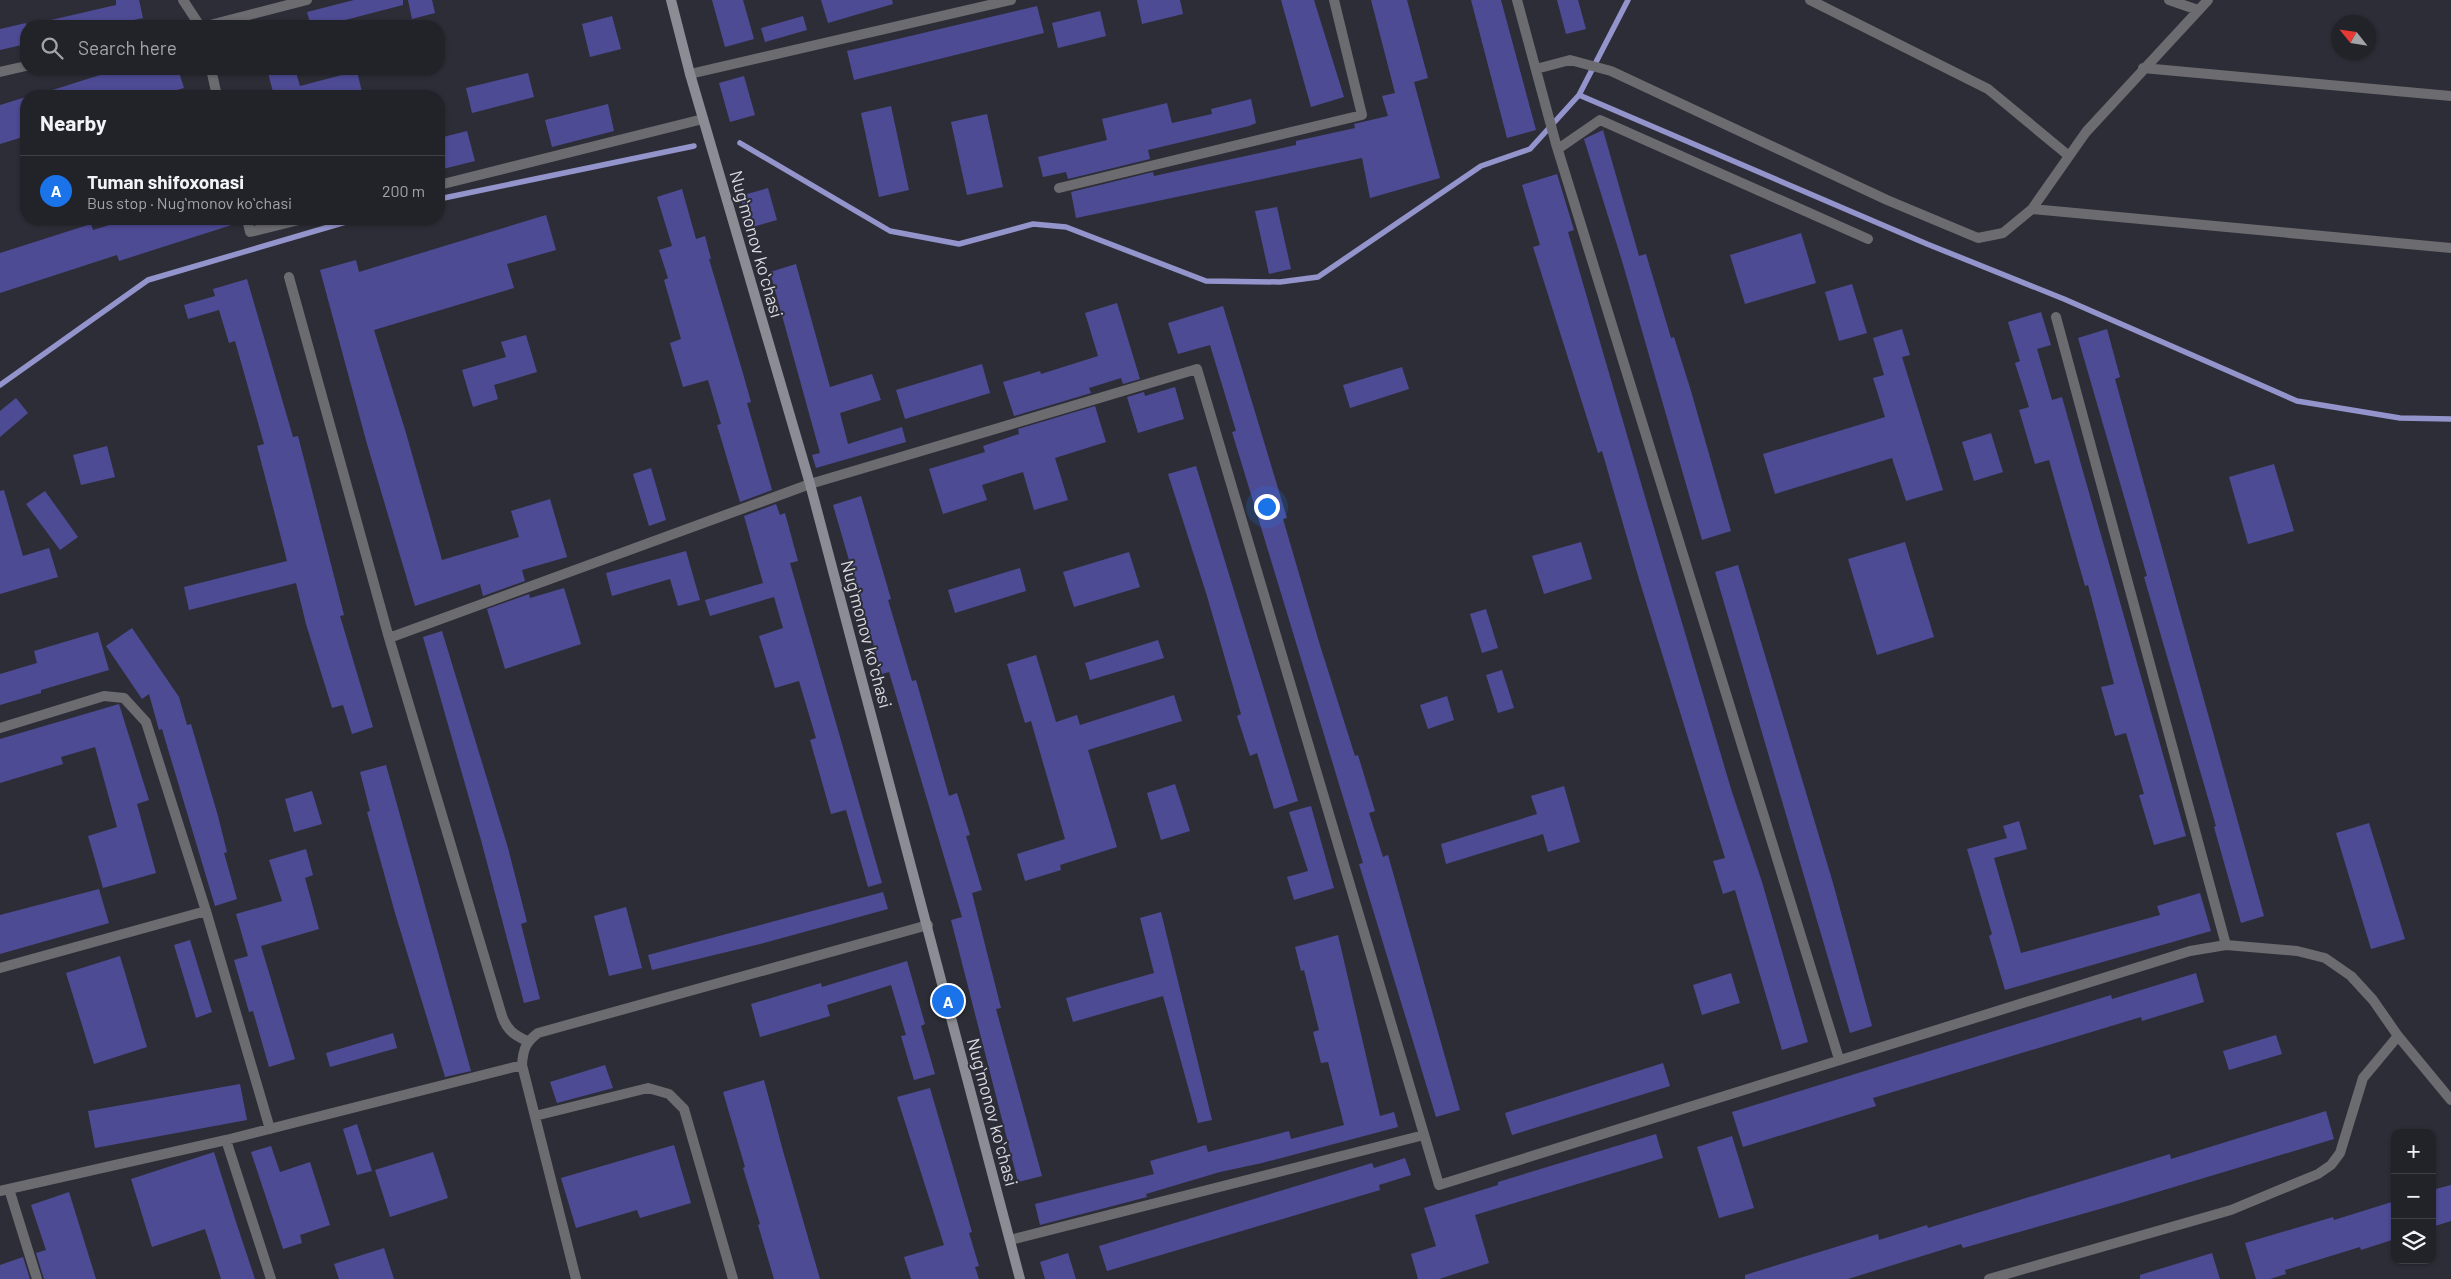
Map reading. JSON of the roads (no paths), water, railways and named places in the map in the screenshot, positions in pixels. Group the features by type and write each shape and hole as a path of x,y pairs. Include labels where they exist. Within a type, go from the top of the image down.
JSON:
{"main road":[{"name":"Nugʻmonov koʻchasi","path":"671,0 690,74 810,484 1020,1279"}],"street":[{"path":"183,0 196,20"},
{"path":"229,20 306,0"},
{"path":"690,74 1011,0"},
{"path":"1059,188 1362,116 1334,0"},
{"path":"1517,0 1557,147 1839,1059"},
{"path":"1810,0 1988,89 2069,156"},
{"path":"2169,0 2198,10"},
{"path":"1536,69 1570,60 1611,72 1887,200 1978,238 2003,234 2032,209 2086,132 2143,68 2208,0"},
{"path":"0,72 20,67"},
{"path":"2143,68 2451,96"},
{"path":"213,75 216,90"},
{"path":"445,184 703,119"},
{"path":"1557,147 1600,120 1868,239"},
{"path":"2032,209 2451,248"},
{"path":"248,225 250,232 279,225"},
{"path":"289,277 389,638 502,1016 507,1028 516,1036 527,1041"},
{"path":"2056,317 2226,945"},
{"path":"389,638 810,484 1197,369 1439,1184 2190,951 2226,945 2297,951 2325,958 2351,976 2373,1000 2398,1036 2451,1100"},
{"path":"0,728 104,696 124,698 146,722 206,911 270,1129"},
{"path":"0,968 206,911"},
{"path":"576,1279 522,1065 527,1041 538,1032 928,925"},
{"path":"1989,1279 2231,1210 2318,1174 2331,1165 2340,1153 2363,1078 2398,1036"},
{"path":"37,1279 4,1190 226,1140 522,1065"},
{"path":"535,1116 648,1088 669,1094 684,1109 733,1279"},
{"path":"1010,1240 1424,1135"},
{"path":"226,1140 271,1279"}],"waterway":[{"path":"1579,95 1628,0"},
{"path":"740,143 890,231 959,244 1033,224 1066,227 1206,281 1280,282 1318,277 1481,166 1530,149 1579,95 1927,244 2064,299 2297,401 2400,418 2451,419"},
{"path":"445,198 694,146"},
{"path":"0,385 148,280 336,225"}],"place":[{"name":"Tuman shifoxonasi","path":"948,1001"}]}
